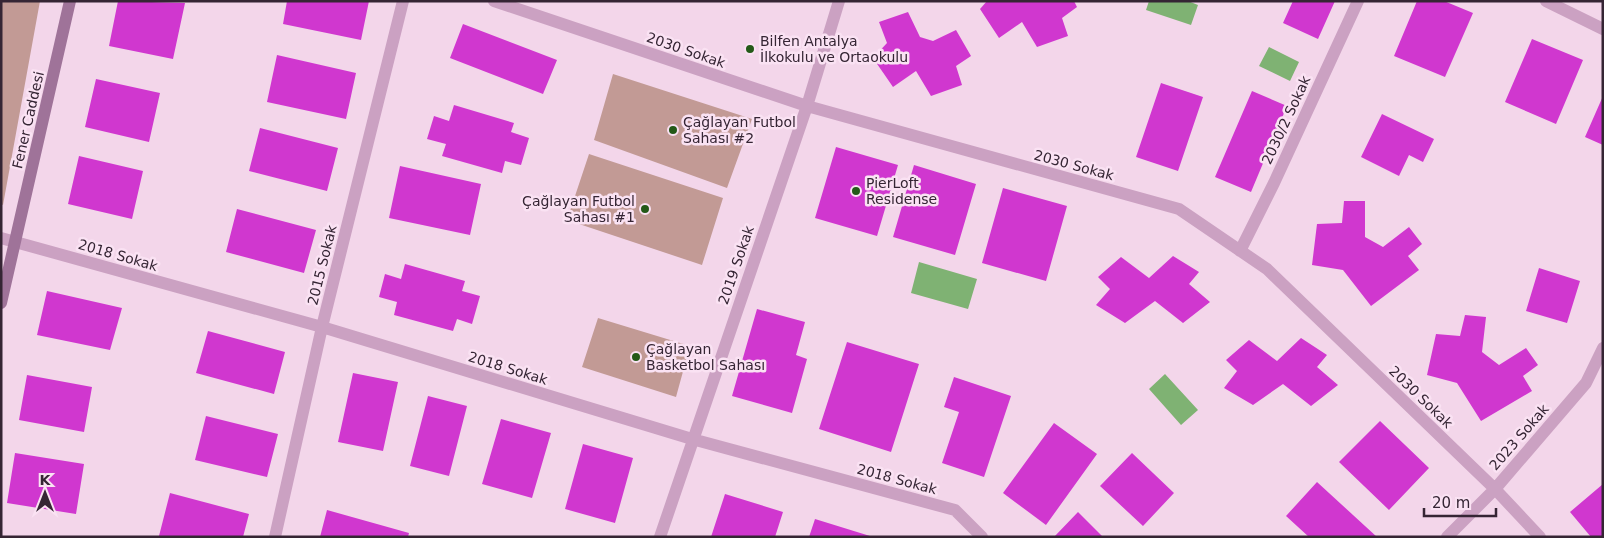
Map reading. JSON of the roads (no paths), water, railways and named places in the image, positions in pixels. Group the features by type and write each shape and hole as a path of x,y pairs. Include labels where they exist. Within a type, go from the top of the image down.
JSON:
{"street":[{"name":"Fener Caddesi","path":"1,303 70,1"},
{"name":"2015 Sokak","path":"275,537 322,328 404,1"},
{"name":"2030 Sokak","path":"494,1 807,106 1179,210 1267,269 1495,489 1540,537"},
{"name":"2019 Sokak","path":"660,537 807,106 839,1"},
{"name":"2030/2 Sokak","path":"1240,251 1274,183 1358,1"},
{"path":"1546,1 1603,29"},
{"name":"2018 Sokak","path":"1,238 322,328 692,439 955,510 982,537"},
{"name":"2023 Sokak","path":"1447,537 1495,489 1586,383 1603,348"}],"place":[{"name":"Bilfen Antalya İlkokulu ve Ortaokulu","path":"750,49"},
{"name":"Çağlayan Futbol Sahası #2","path":"673,130"},
{"name":"PierLoft Residense","path":"856,191"},
{"name":"Çağlayan Futbol Sahası #1","path":"645,209"},
{"name":"Çağlayan Basketbol Sahası","path":"636,357"}]}
